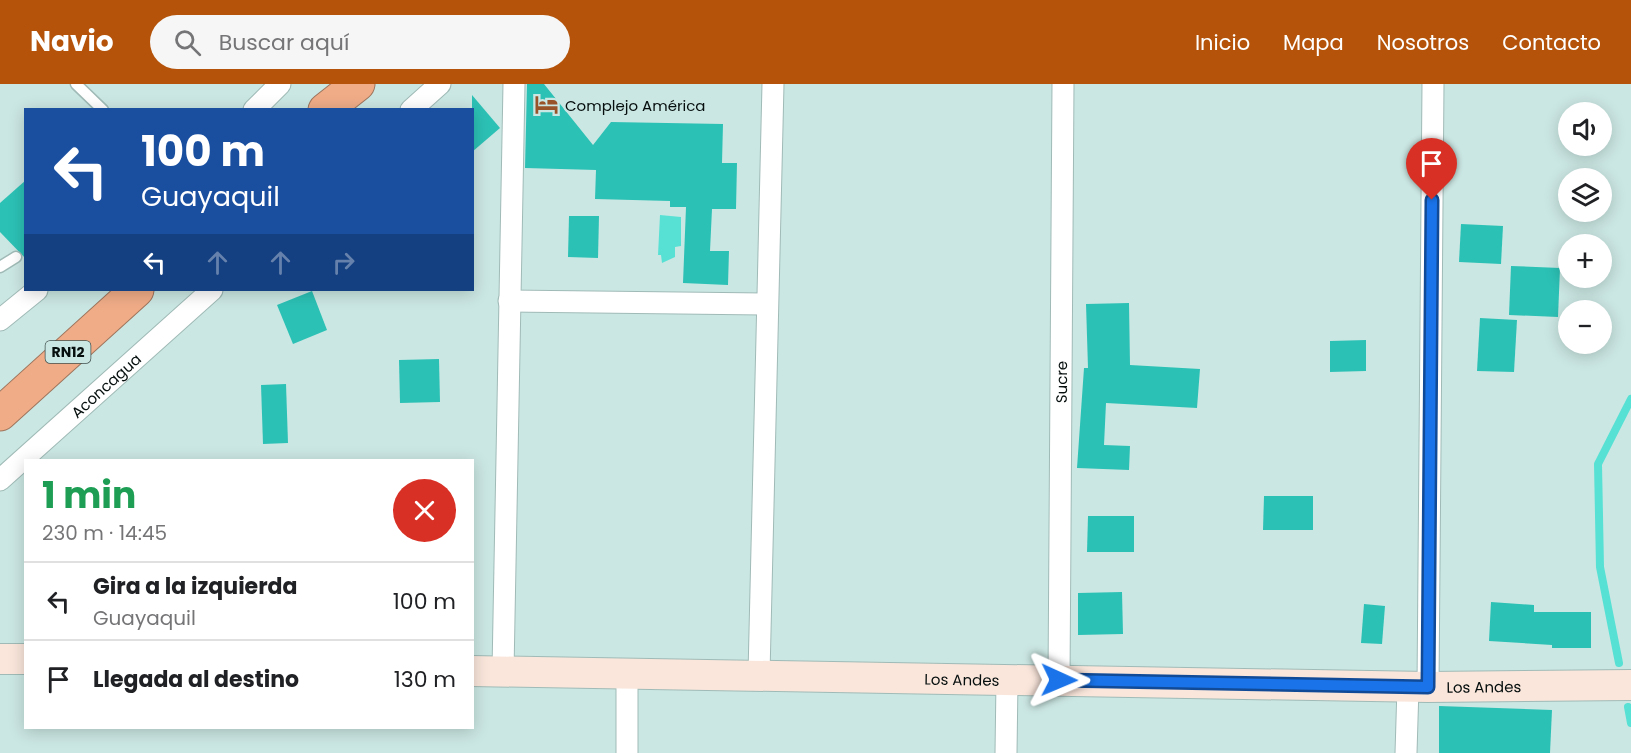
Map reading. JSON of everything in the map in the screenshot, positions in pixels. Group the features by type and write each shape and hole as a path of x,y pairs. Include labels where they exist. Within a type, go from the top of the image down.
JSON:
{"highway":[{"path":"328,108 358,84"},
{"path":"337,108 362,84"},
{"name":"RN12","path":"0,391 112,291"},
{"name":"RN12","path":"0,414 136,291"}],"main road":[{"path":"0,659 24,659"},
{"name":"Los Andes","path":"474,671 759,674 1007,681 1418,687 1631,685"}],"street":[{"path":"256,108 280,84"},
{"path":"413,108 440,84"},
{"path":"503,671 514,84"},
{"path":"759,674 773,84"},
{"name":"Sucre","path":"1059,680 1063,84"},
{"path":"1406,753 1418,687 1433,84"},
{"path":"0,320 36,291"},
{"name":"Aconcagua","path":"0,480 211,291"},
{"path":"509,301 767,304"},
{"path":"627,674 627,753"},
{"path":"1005,753 1007,681"}],"lane":[{"path":"76,84 102,108"},
{"path":"0,267 16,257"}],"water":[{"path":"660,215 681,217 681,246 675,247 675,257 662,263 661,255 658,255"}],"building":[{"path":"527,84 544,84 593,145 611,122 723,124 722,163 737,163 736,209 712,209 710,251 729,251 728,285 683,283 686,207 670,207 670,201 595,199 596,170 525,168"},
{"path":"472,95 500,128 474,150 474,108 472,108"},
{"path":"24,182 24,257 0,232 0,203"},
{"path":"569,216 599,216 598,258 568,257"},
{"path":"1461,224 1503,226 1501,264 1459,262"},
{"path":"1511,266 1558,268 1558,317 1509,315"},
{"path":"312,291 327,330 293,344 277,305"},
{"path":"1129,303 1130,365 1200,369 1197,408 1106,403 1104,445 1130,446 1129,470 1077,468 1084,368 1088,368 1086,304"},
{"path":"1480,318 1517,320 1514,372 1477,371"},
{"path":"1366,340 1366,371 1330,372 1330,341"},
{"path":"439,359 440,402 400,403 399,360"},
{"path":"286,384 288,443 263,444 261,385"},
{"path":"1264,496 1313,496 1313,530 1263,530"},
{"path":"1088,516 1134,516 1134,552 1087,552"},
{"path":"1122,592 1123,634 1078,635 1078,593"},
{"path":"1491,602 1534,605 1534,612 1591,612 1591,648 1552,648 1552,645 1489,641"},
{"path":"1364,604 1385,606 1382,644 1361,643"},
{"path":"1439,706 1552,710 1550,753 1439,753"}],"waterway":[{"path":"1619,663 1600,567 1598,464 1631,399"},
{"path":"1628,707 1631,723"}],"place":[{"name":"Complejo América","path":"547,105"}],"route":[{"path":"1059,680 1428,687 1432,200"}]}
